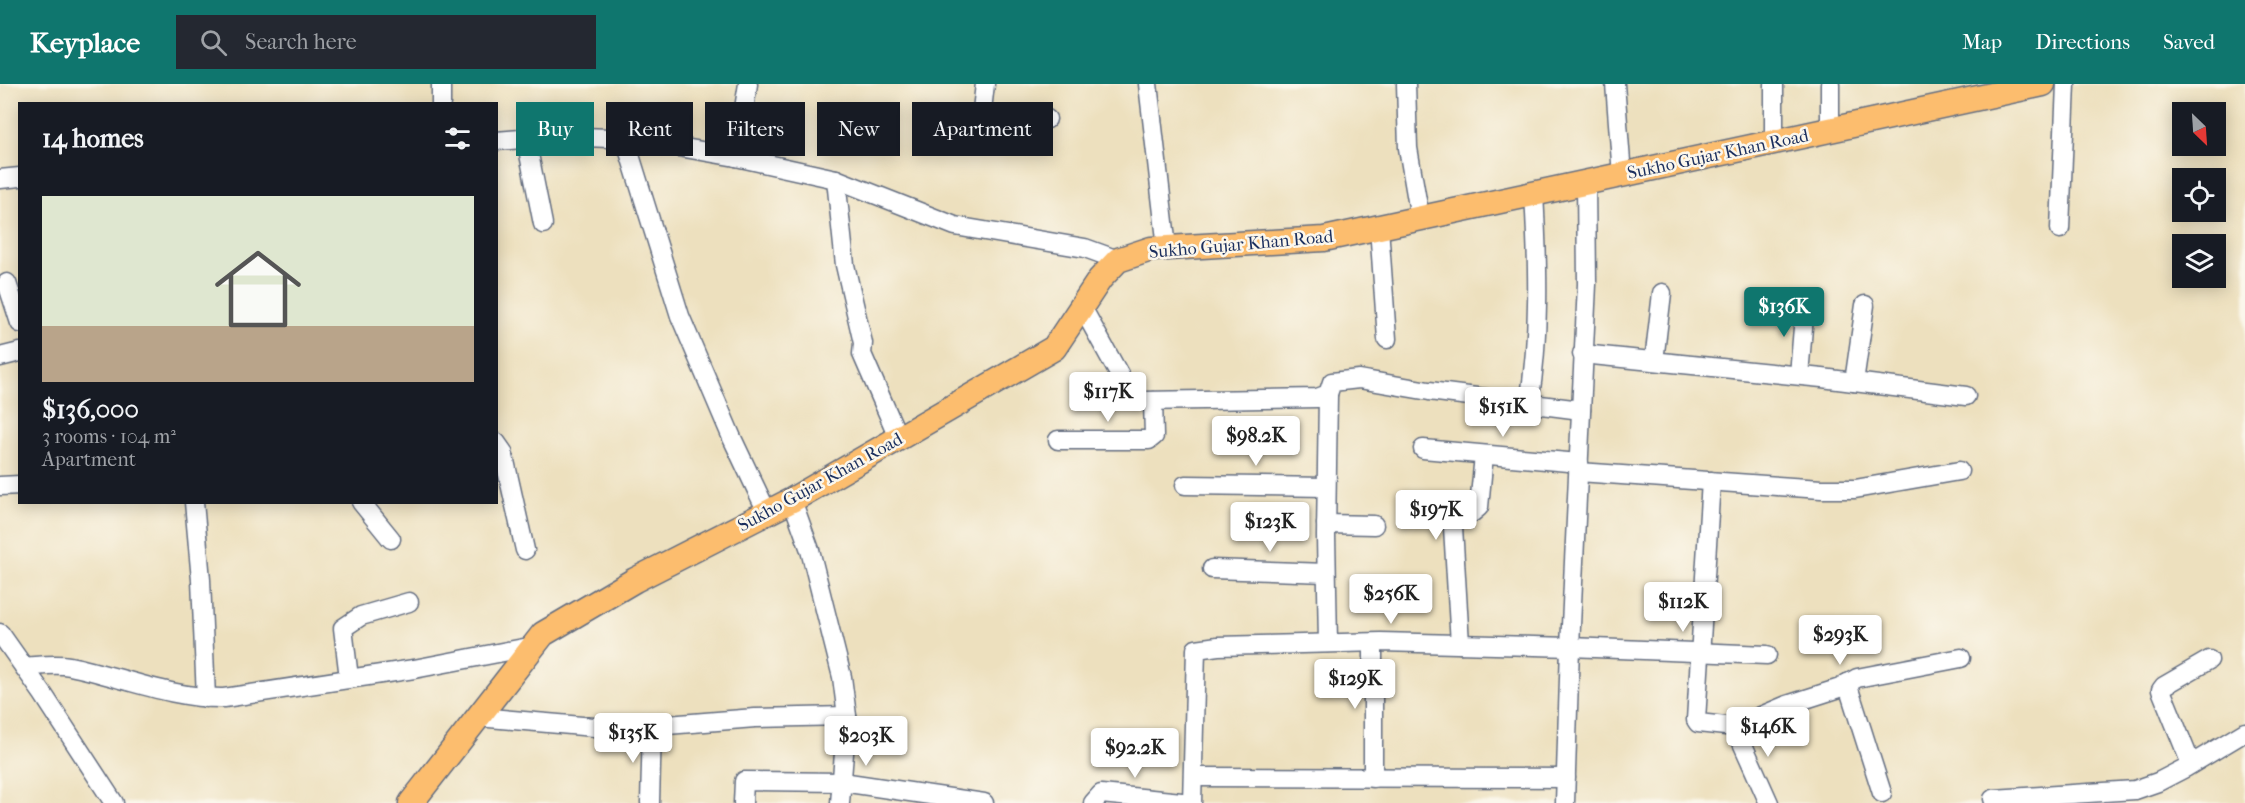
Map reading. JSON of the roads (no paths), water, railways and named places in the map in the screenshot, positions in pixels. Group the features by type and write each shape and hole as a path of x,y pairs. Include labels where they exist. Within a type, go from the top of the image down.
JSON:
{"main road":[{"name":"Sukho Gujar Khan Road","path":"411,803 543,634 635,580 792,500 1054,348 1100,279 1118,260 1152,249 1324,239 2043,84"}],"street":[{"path":"441,84 441,102"},
{"path":"736,157 748,84"},
{"path":"983,102 985,84"},
{"path":"1148,84 1167,248"},
{"path":"1406,84 1408,148 1420,218"},
{"path":"1615,84 1622,175"},
{"path":"1774,84 1774,142"},
{"path":"1830,84 1830,130"},
{"path":"2060,229 2066,84"},
{"path":"498,141 516,140"},
{"path":"693,150 836,179 955,226 1084,248 1118,260"},
{"path":"529,156 543,224"},
{"path":"630,156 680,316 732,438 767,512"},
{"path":"0,179 18,177"},
{"path":"836,179 845,265 863,343 862,354 899,439"},
{"path":"1565,803 1582,354 1587,284 1586,182"},
{"path":"1529,404 1537,327 1534,194"},
{"path":"1379,227 1388,339"},
{"path":"7,283 18,317"},
{"path":"1654,361 1662,293"},
{"path":"1799,375 1805,304"},
{"path":"1854,382 1865,305"},
{"path":"1082,307 1134,398 1143,401 1311,399 1328,394"},
{"path":"0,357 18,352"},
{"path":"1582,354 1799,375 1966,396"},
{"path":"1328,644 1326,487 1328,394 1332,382 1359,379 1429,391 1581,410"},
{"path":"1058,440 1149,440 1154,436 1153,401"},
{"path":"498,445 503,452 525,550"},
{"path":"1423,449 1712,481 1821,489 1855,489 1959,471"},
{"path":"1460,644 1455,516 1472,513 1479,507 1484,455"},
{"path":"1712,481 1696,720 1698,723 1735,727 1787,705 1840,688 1857,678 1962,658"},
{"path":"0,486 18,485"},
{"path":"1185,485 1326,487"},
{"path":"792,500 810,550 830,620 842,677 847,716 840,803"},
{"path":"194,504 201,580 206,698"},
{"path":"363,504 391,539"},
{"path":"1326,524 1374,525"},
{"path":"1212,569 1326,573"},
{"path":"349,678 343,627 361,616 409,602"},
{"path":"0,633 114,803"},
{"path":"1373,643 1373,778"},
{"path":"1093,803 1101,794 1192,803 1196,649 1373,643 1570,646 1767,655"},
{"path":"24,667 69,666 131,683 206,698 224,698 414,669 534,646"},
{"path":"2191,764 2162,690 2164,686 2209,660"},
{"path":"1847,683 1882,793"},
{"path":"478,717 590,728 652,727 755,718 847,716"},
{"path":"650,803 652,727"},
{"path":"1735,727 1769,803"},
{"path":"1994,799 2132,796 2245,732"},
{"path":"1194,777 1566,778"},
{"path":"743,803 744,781 842,782 984,803"}]}
